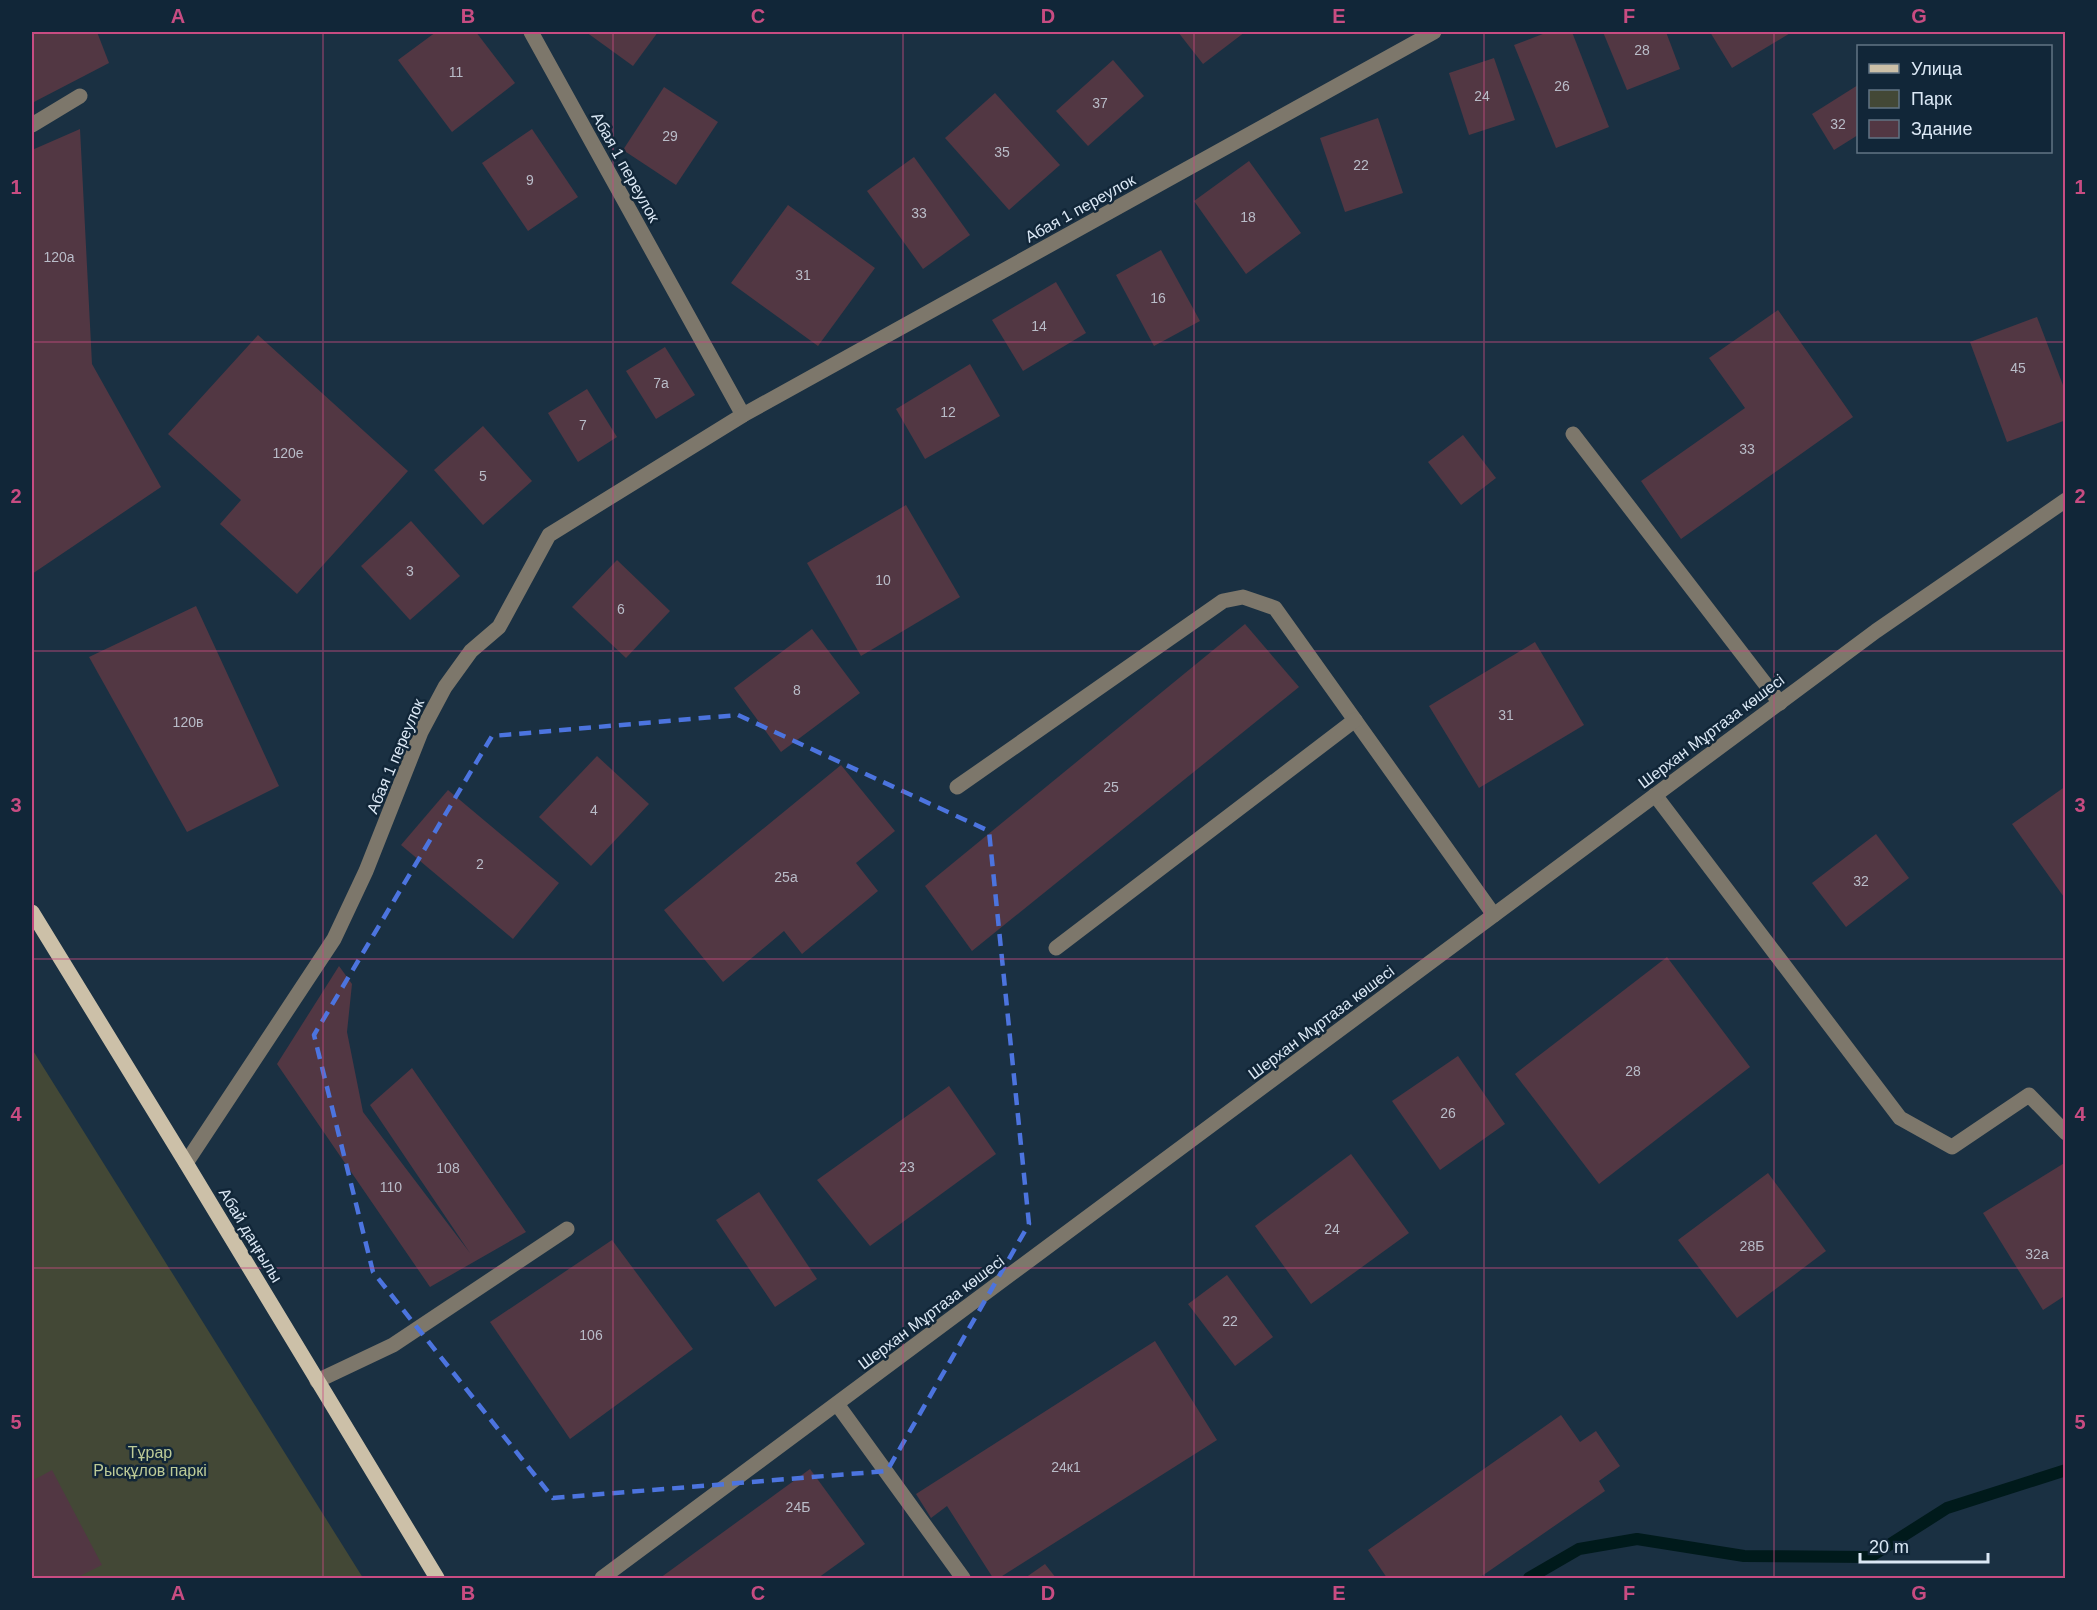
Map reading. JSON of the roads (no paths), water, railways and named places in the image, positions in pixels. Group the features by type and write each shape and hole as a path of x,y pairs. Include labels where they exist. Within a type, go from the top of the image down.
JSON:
{"main road":[{"name":"Абай даңғылы","path":"32,912 437,1578"}],"street":[{"name":"Абая 1 переулок","path":"531,32 742,415"},
{"name":"Абая 1 переулок","path":"186,1163 334,939 366,872 421,732 445,687 471,651 499,627 549,535 742,415 1434,32"},
{"path":"32,125 80,96"},
{"path":"1573,434 1780,703"},
{"name":"Шерхан Мұртаза көшесі","path":"602,1578 1876,631 2066,500"},
{"path":"957,787 1223,601 1243,597 1275,608 1494,915"},
{"path":"1056,948 1355,720"},
{"path":"1655,795 1900,1118 1952,1147 2029,1095 2066,1133"},
{"path":"317,1381 393,1345 567,1229"},
{"path":"837,1404 963,1578"}],"waterway":[{"path":"1529,1578 1579,1549 1637,1539 1744,1556 1870,1557 1947,1508 2066,1470"}],"park label":[{"name":"Тұрар Рысқұлов паркі","path":"150,1461"}]}
